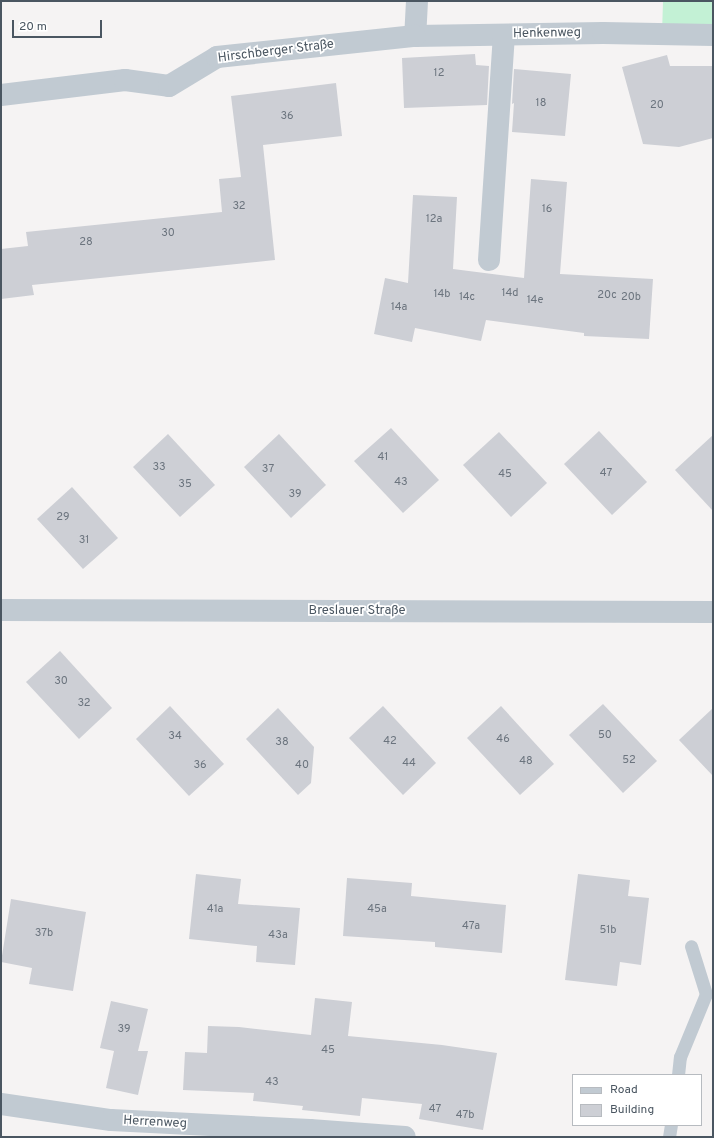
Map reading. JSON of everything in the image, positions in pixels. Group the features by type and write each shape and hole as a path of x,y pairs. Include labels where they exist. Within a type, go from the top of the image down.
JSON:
{"street":[{"path":"416,36 417,1"},
{"name":"Henkenweg","path":"416,36 603,33 713,35"},
{"path":"489,260 504,35"},
{"name":"Hirschberger Straße","path":"1,95 126,80 169,86 217,57 416,36"},
{"name":"Breslauer Straße","path":"1,610 713,612"},
{"name":"Herrenweg","path":"1,1104 111,1120 146,1130 405,1137"}],"lane":[{"path":"678,1074 680,1057 706,994 691,946"},
{"path":"669,1137 670,1126"}],"green space":[{"path":"663,1 713,1 713,35 662,34"}],"building":[{"path":"475,54 476,65 489,66 487,105 404,108 402,58"},
{"path":"667,55 670,66 713,66 713,138 679,147 643,144 622,67"},
{"path":"514,69 571,74 565,136 512,132"},
{"path":"336,83 342,136 263,145 275,260 32,285 34,295 1,299 1,249 28,246 26,232 222,212 219,179 241,177 231,96"},
{"path":"531,179 567,182 560,274 653,279 649,339 584,336 584,333 486,320 481,341 415,328 412,342 374,334 385,278 408,283 413,195 457,197 453,269 524,278"},
{"path":"391,428 439,480 403,513 354,461"},
{"path":"599,431 647,482 612,515 564,464"},
{"path":"499,432 547,483 511,517 463,465"},
{"path":"168,434 215,485 180,517 133,467"},
{"path":"279,434 326,485 291,518 244,467"},
{"path":"713,435 713,511 675,470"},
{"path":"72,487 118,538 83,569 37,519"},
{"path":"60,651 112,708 79,739 26,682"},
{"path":"603,704 657,761 623,793 569,735"},
{"path":"170,706 224,764 189,796 136,739"},
{"path":"383,706 436,763 403,795 349,738"},
{"path":"501,706 554,764 520,795 467,738"},
{"path":"278,708 314,747 311,783 298,795 246,739"},
{"path":"713,708 713,776 679,740"},
{"path":"196,874 241,879 238,904 300,908 295,965 256,962 257,946 189,939"},
{"path":"578,874 630,880 628,896 649,898 641,965 620,962 617,986 565,980"},
{"path":"347,878 412,883 411,896 506,905 502,953 435,947 435,942 343,936"},
{"path":"11,899 86,912 73,991 29,984 32,968 1,962"},
{"path":"315,998 352,1002 348,1036 442,1045 497,1053 483,1130 419,1119 422,1104 362,1098 360,1116 302,1110 303,1106 253,1101 254,1093 183,1090 185,1052 207,1053 208,1026 239,1027 311,1035"},
{"path":"111,1001 148,1009 138,1051 148,1051 138,1095 106,1088 114,1051 100,1048"}]}
